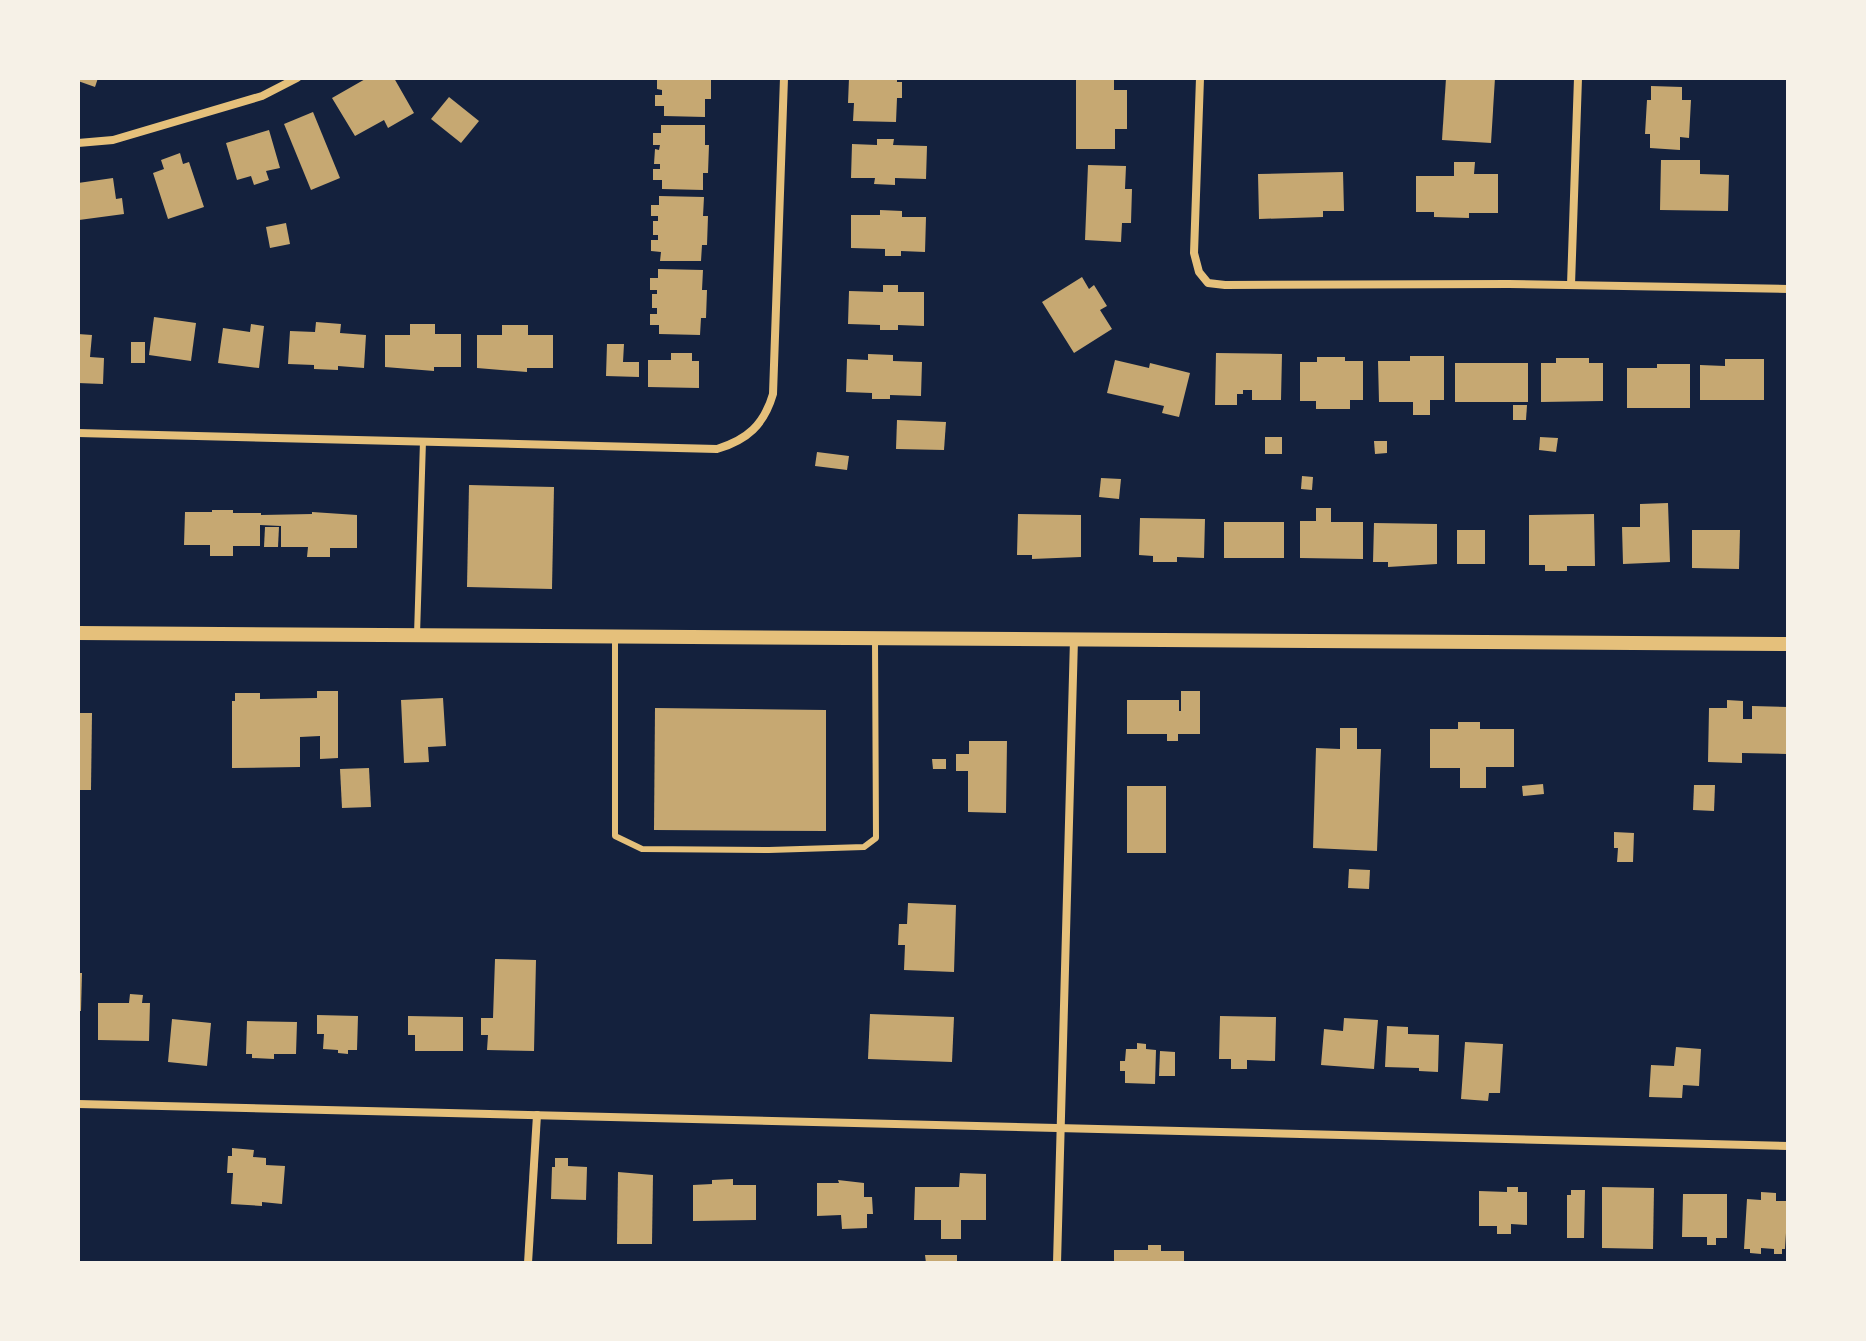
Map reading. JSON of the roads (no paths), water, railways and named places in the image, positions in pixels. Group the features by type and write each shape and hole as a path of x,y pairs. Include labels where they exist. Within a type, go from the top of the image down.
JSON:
{"street":[{"path":"78,143 113,140 262,96 297,78"},
{"path":"78,433 717,449 739,442 757,429 769,409 773,384 784,78"},
{"path":"1200,78 1194,253 1199,272 1208,283 1788,289"},
{"path":"1571,285 1578,78"},
{"path":"78,633 1788,644"},
{"path":"1057,1263 1074,639"},
{"path":"78,1104 1788,1146"},
{"path":"528,1263 537,1115"}],"lane":[{"path":"417,635 423,441"},
{"path":"615,636 615,836 642,849 864,847 876,838 875,638"}]}
